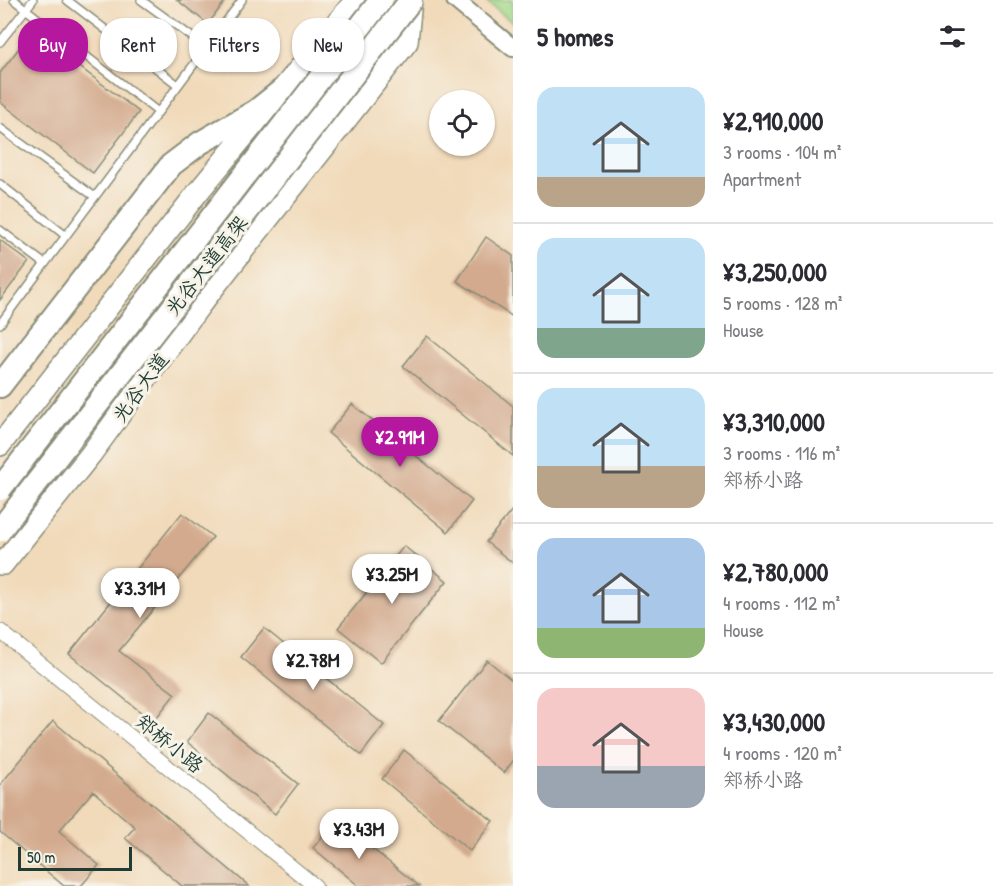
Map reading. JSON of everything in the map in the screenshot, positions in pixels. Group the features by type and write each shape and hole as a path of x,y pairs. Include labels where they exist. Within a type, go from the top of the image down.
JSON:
{"highway":[{"name":"光谷大道高架","path":"0,489 381,0"},
{"name":"光谷大道高架","path":"0,530 411,0"},
{"path":"0,386 171,165 200,143 256,111 281,91"}],"main road":[{"path":"0,445 133,274 356,0"},
{"name":"光谷大道","path":"0,564 3,564 91,454 200,305 407,42 411,0"}],"street":[{"path":"455,0 513,48"},
{"name":"郑桥小路","path":"0,631 315,886"}],"lane":[{"path":"14,0 158,112"},
{"path":"0,42 33,0"},
{"path":"67,0 178,85"},
{"path":"141,0 189,35"},
{"path":"228,18 242,0"},
{"path":"0,324 189,70"},
{"path":"0,128 95,197"},
{"path":"0,184 66,236"},
{"path":"0,230 45,264"}],"green space":[{"path":"513,0 513,23 486,1"}],"building":[{"path":"177,0 226,0 212,18 200,18"},
{"path":"18,49 18,72 86,72 139,112 93,173 0,102 0,73"},
{"path":"486,237 513,256 513,317 457,281"},
{"path":"0,240 29,262 0,300"},
{"path":"427,336 513,406 513,456 403,366"},
{"path":"352,404 472,501 448,532 328,433"},
{"path":"513,509 513,563 486,542"},
{"path":"182,513 213,537 119,651 175,694 153,722 69,654"},
{"path":"404,546 447,581 381,663 338,628"},
{"path":"264,628 384,725 361,755 241,657"},
{"path":"487,660 513,681 513,761 504,773 439,721"},
{"path":"209,713 298,784 275,814 187,742"},
{"path":"53,721 249,886 182,886 125,838 135,827 93,791 59,831 99,865 81,886 64,886 0,832 0,785"},
{"path":"404,750 493,821 470,851 382,779"},
{"path":"336,820 419,886 359,886 313,848"}]}
